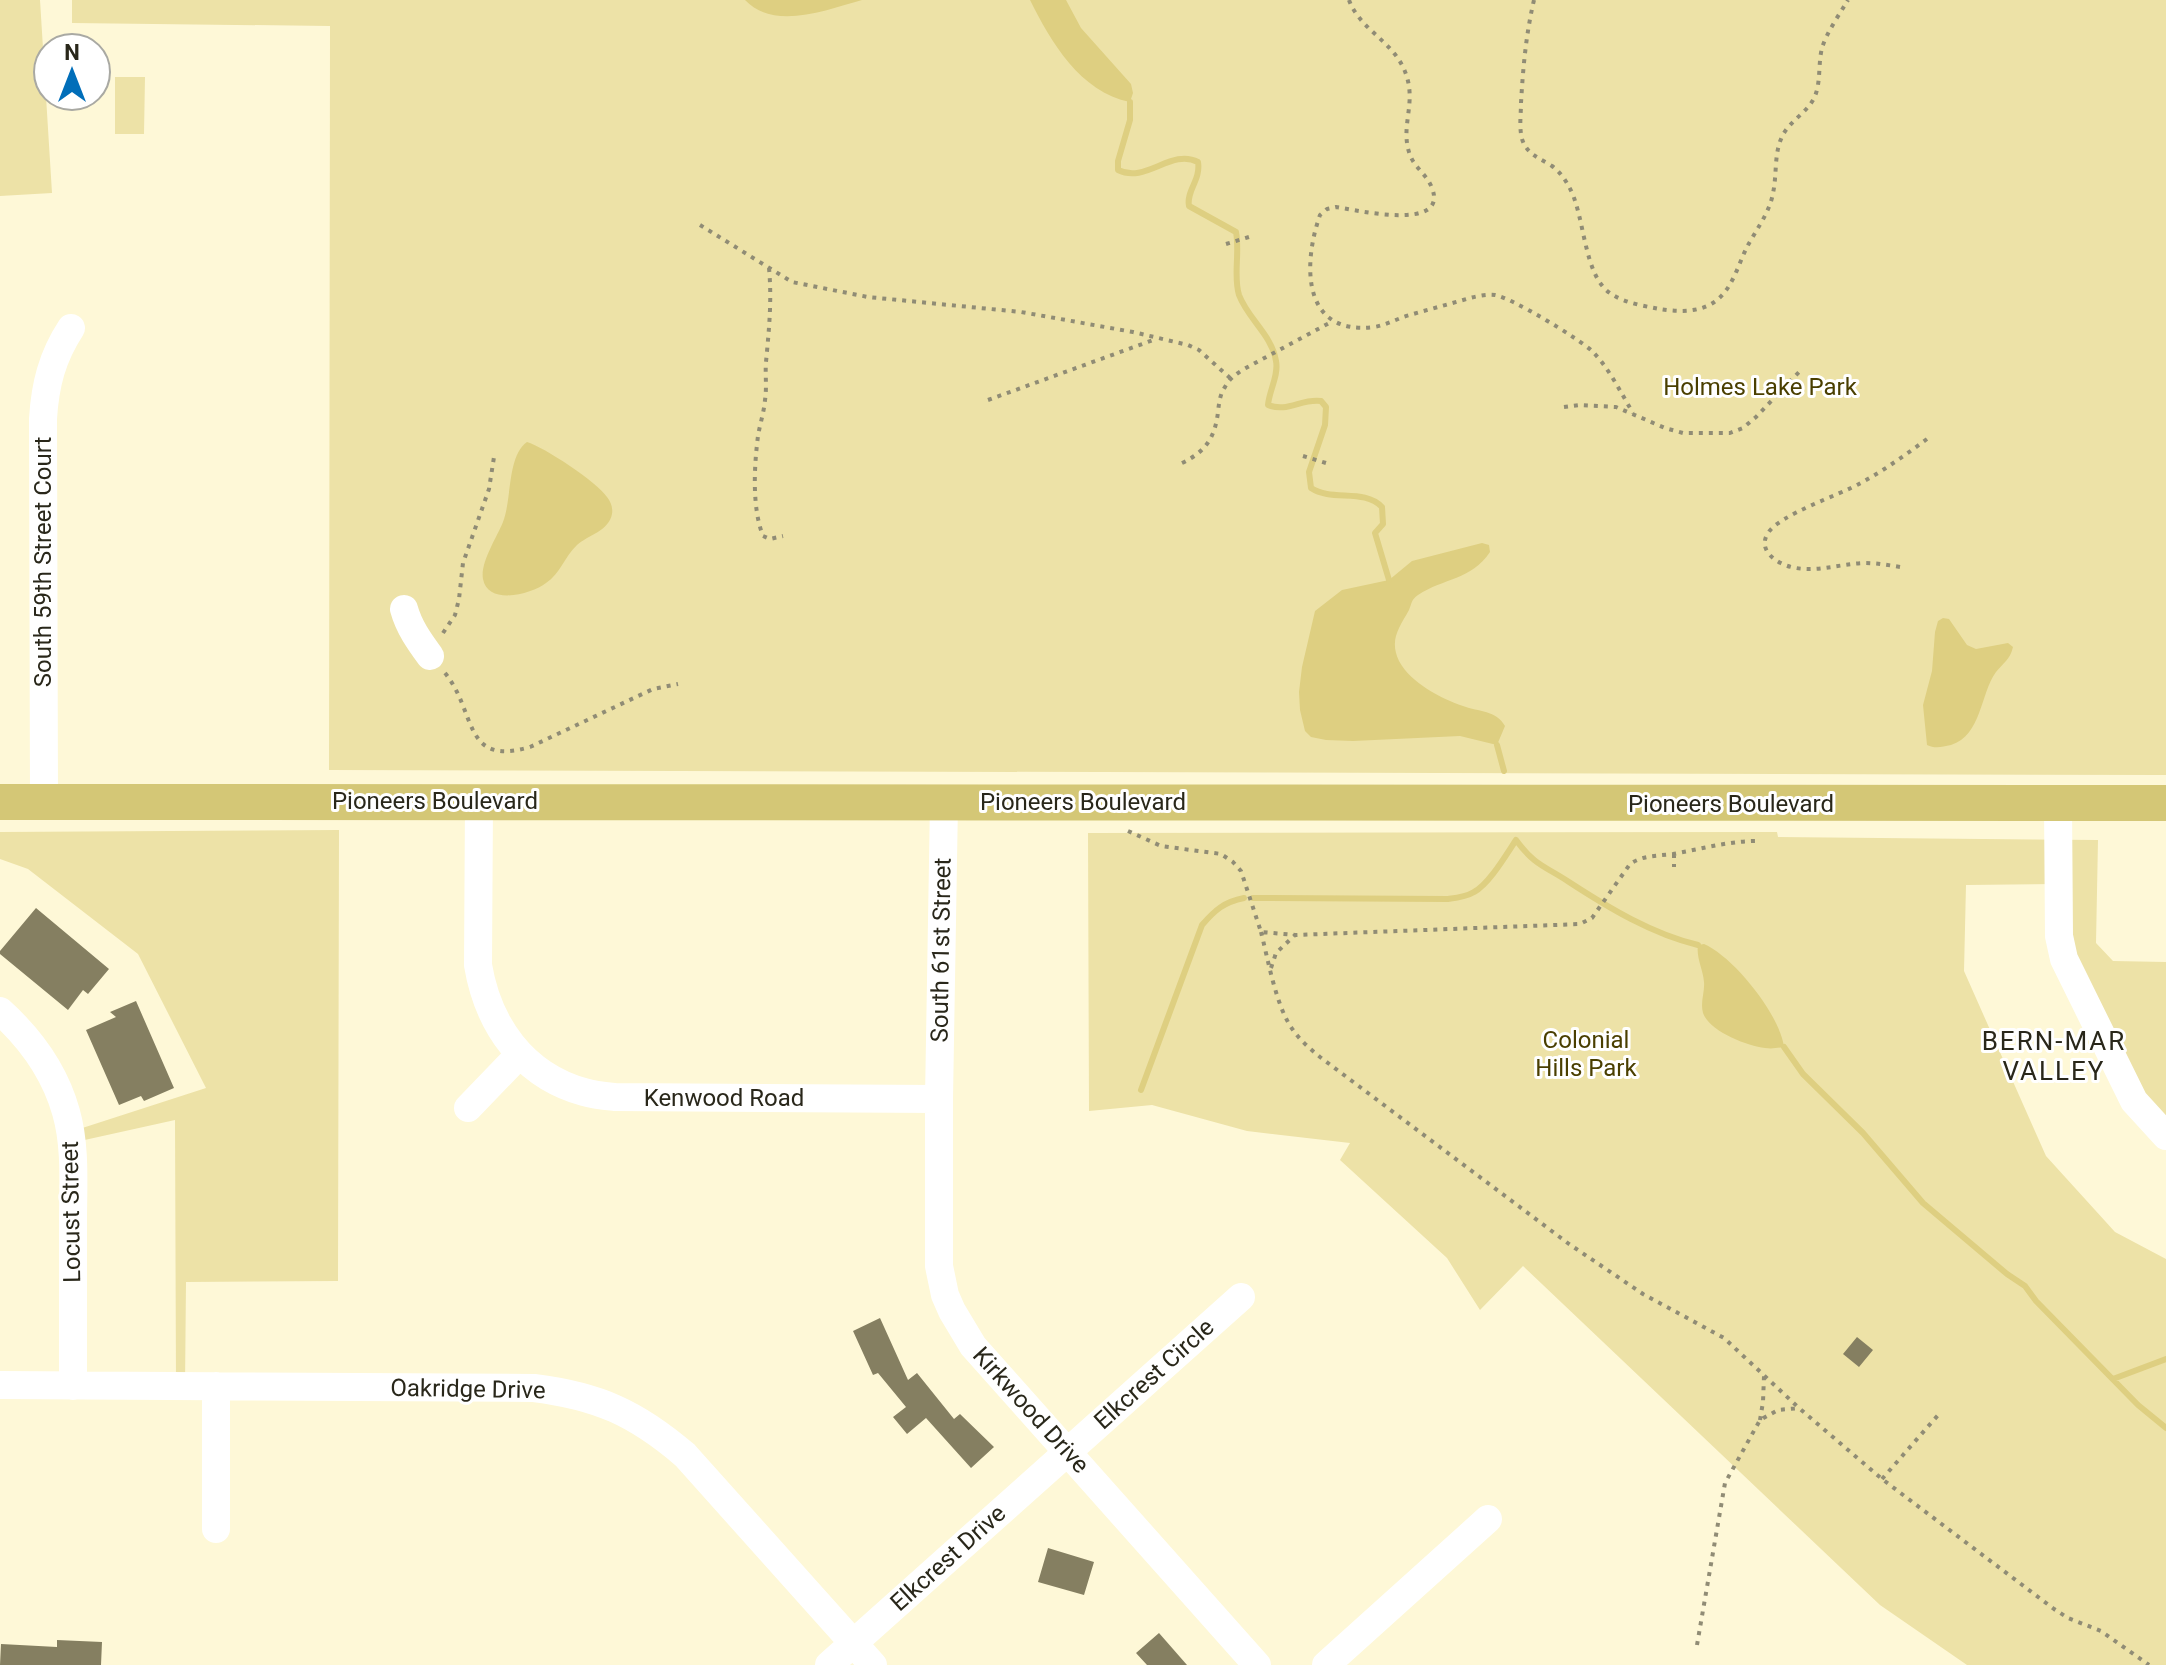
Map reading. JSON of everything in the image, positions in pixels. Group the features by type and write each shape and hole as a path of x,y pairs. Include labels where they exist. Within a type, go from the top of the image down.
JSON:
{"main road":[{"name":"Pioneers Boulevard","path":"0,802 2166,803"}],"street":[{"name":"South 59th Street Court","path":"44,802 43,419 47,378 57,351 71,328"},
{"path":"404,609 407,621 430,656"},
{"name":"Kenwood Road","path":"479,801 478,965 482,989 493,1017 506,1038 541,1072 585,1092 615,1097 939,1099"},
{"name":"South 61st Street","path":"939,1099 944,802"},
{"path":"2058,803 2059,936 2064,959 2134,1101 2166,1136"},
{"name":"Locust Street","path":"0,1011 44,1063 62,1099 68,1122 73,1162 73,1386"},
{"path":"468,1108 520,1054"},
{"name":"Kirkwood Drive","path":"939,1099 939,1266 952,1311 973,1346 1257,1665"},
{"name":"Elkcrest Circle","path":"1067,1452 1241,1297"},
{"name":"Oakridge Drive","path":"0,1385 534,1388 595,1400 630,1415 685,1455 873,1665"},
{"path":"216,1386 216,1529"},
{"name":"Elkcrest Drive","path":"829,1665 1067,1452"},
{"path":"1326,1665 1488,1519"}],"path":[{"path":"1349,0 1360,21 1394,52 1402,66 1410,95 1407,148 1411,159 1434,191 1434,200 1429,209 1420,215 1393,215 1336,207 1320,215 1309,266 1310,280 1321,311 1333,321 1371,327 1470,298 1495,295 1565,333 1592,352 1603,364 1633,413"},
{"path":"1534,0 1525,40 1522,85 1521,129 1528,152 1561,173 1570,188 1580,211 1601,286 1610,294 1641,305 1687,311 1716,301 1726,291 1737,270 1769,208 1781,137 1814,100 1822,47 1848,0"},
{"path":"700,225 792,282 906,302 1021,312 1158,338 1199,350 1230,378"},
{"path":"1226,244 1249,237"},
{"path":"769,268 770,339 766,362 766,397 758,435 755,506 763,536 770,539 783,536"},
{"path":"1182,463 1196,456 1212,438 1221,395 1230,378 1333,321"},
{"path":"988,400 1158,338"},
{"path":"1564,407 1603,405 1683,433 1730,433 1743,428 1756,417 1799,372"},
{"path":"1900,567 1867,563 1820,570 1794,568 1778,563 1769,555 1766,537 1777,524 1858,484 1931,436"},
{"path":"1303,456 1326,463"},
{"path":"494,457 489,489 463,563 455,615 430,656 455,686 479,741 486,748 499,753 512,753 653,689 678,684"},
{"path":"1126,831 1161,846 1221,854 1241,871 1290,1027 1320,1057 1569,1244 1643,1294 1724,1338 1882,1479 2054,1609 2101,1631 2149,1665"},
{"path":"1261,932 1295,935 1580,924 1592,918 1630,864 1639,858 1737,841 1757,841"},
{"path":"1674,854 1674,867"},
{"path":"1271,970 1276,953 1295,935"},
{"path":"1697,1645 1725,1483 1760,1420 1764,1376"},
{"path":"1760,1420 1778,1410 1799,1408"},
{"path":"1882,1479 1940,1416"}],"green space":[{"path":"0,0 40,0 42,32 32,32 32,112 47,112 52,193 0,196"},
{"name":"Holmes Lake Park","path":"72,0 2166,0 2166,775 329,770 330,26 72,23"},
{"path":"115,77 145,77 144,134 115,134"},
{"path":"339,830 338,1281 186,1282 185,1386 176,1386 175,1120 71,1143 70,1132 206,1088 138,954 28,869 0,859 0,832"},
{"name":"Colonial Hills Park","path":"1777,832 1778,837 2098,840 2096,943 2113,961 2166,962 2166,1136 2070,975 2058,884 1966,885 1964,971 2046,1156 2115,1232 2166,1259 2166,1665 1967,1665 1880,1605 1523,1266 1480,1310 1447,1258 1340,1160 1350,1143 1247,1131 1152,1105 1089,1111 1088,833"}],"shaded area":[{"path":"745,0 862,0 817,13 785,16 757,9"},
{"path":"1030,0 1066,0 1081,28 1131,84 1133,93 1130,102 1096,88 1069,63"},
{"path":"527,442 593,483 608,499 612,514 607,525 577,545 546,583 521,594 501,595 487,587 483,573 486,558 506,513 516,457"},
{"path":"1482,543 1489,545 1490,552 1483,561 1457,578 1414,598 1399,629 1395,647 1404,669 1427,689 1454,703 1492,714 1501,721 1505,726 1497,745 1460,736 1353,741 1311,737 1305,731 1299,692 1315,611 1342,590 1389,580 1412,561"},
{"path":"1949,619 1967,645 1976,649 2008,643 2013,647 1991,681 1969,732 1951,745 1936,747 1927,745 1923,705 1932,671 1935,632 1938,621"},
{"path":"1704,944 1729,961 1754,988 1774,1019 1784,1047 1749,1044 1721,1031 1707,1020 1702,1009 1704,982 1698,950 1698,945"}],"building":[{"path":"36,908 109,969 88,994 83,990 68,1010 0,954"},
{"path":"136,1001 174,1088 144,1101 141,1096 119,1105 86,1030 116,1017 110,1012"},
{"path":"880,1318 908,1380 917,1373 954,1419 960,1414 994,1447 971,1468 926,1418 907,1434 893,1417 906,1407 878,1373 873,1375 853,1331"},
{"path":"1857,1337 1873,1350 1859,1367 1843,1354"},
{"path":"1048,1548 1094,1562 1084,1595 1038,1582"},
{"path":"1159,1633 1187,1665 1147,1665 1136,1653"},
{"path":"57,1640 102,1642 101,1665 0,1665 1,1644 57,1647"}],"waterway":[{"path":"1130,102 1130,120 1118,170 1139,173 1178,159 1198,162 1189,206 1236,232 1239,295 1270,343 1276,361 1268,405 1282,407 1321,401 1326,407 1325,425 1309,472 1311,488 1328,494 1366,498 1382,507 1383,524 1375,533 1389,580"},
{"path":"1497,745 1504,771"},
{"path":"1253,898 1461,897 1485,883 1516,840 1541,865 1615,910 1664,934 1698,945"},
{"path":"1141,1090 1202,925 1220,907 1244,898"},
{"path":"1784,1047 1803,1074 1863,1133 1923,1203 2025,1286 2138,1405 2166,1428"},
{"path":"2113,1379 2166,1359"}],"district":[{"name":"BERN-MAR VALLEY","path":"2054,1056"}]}
